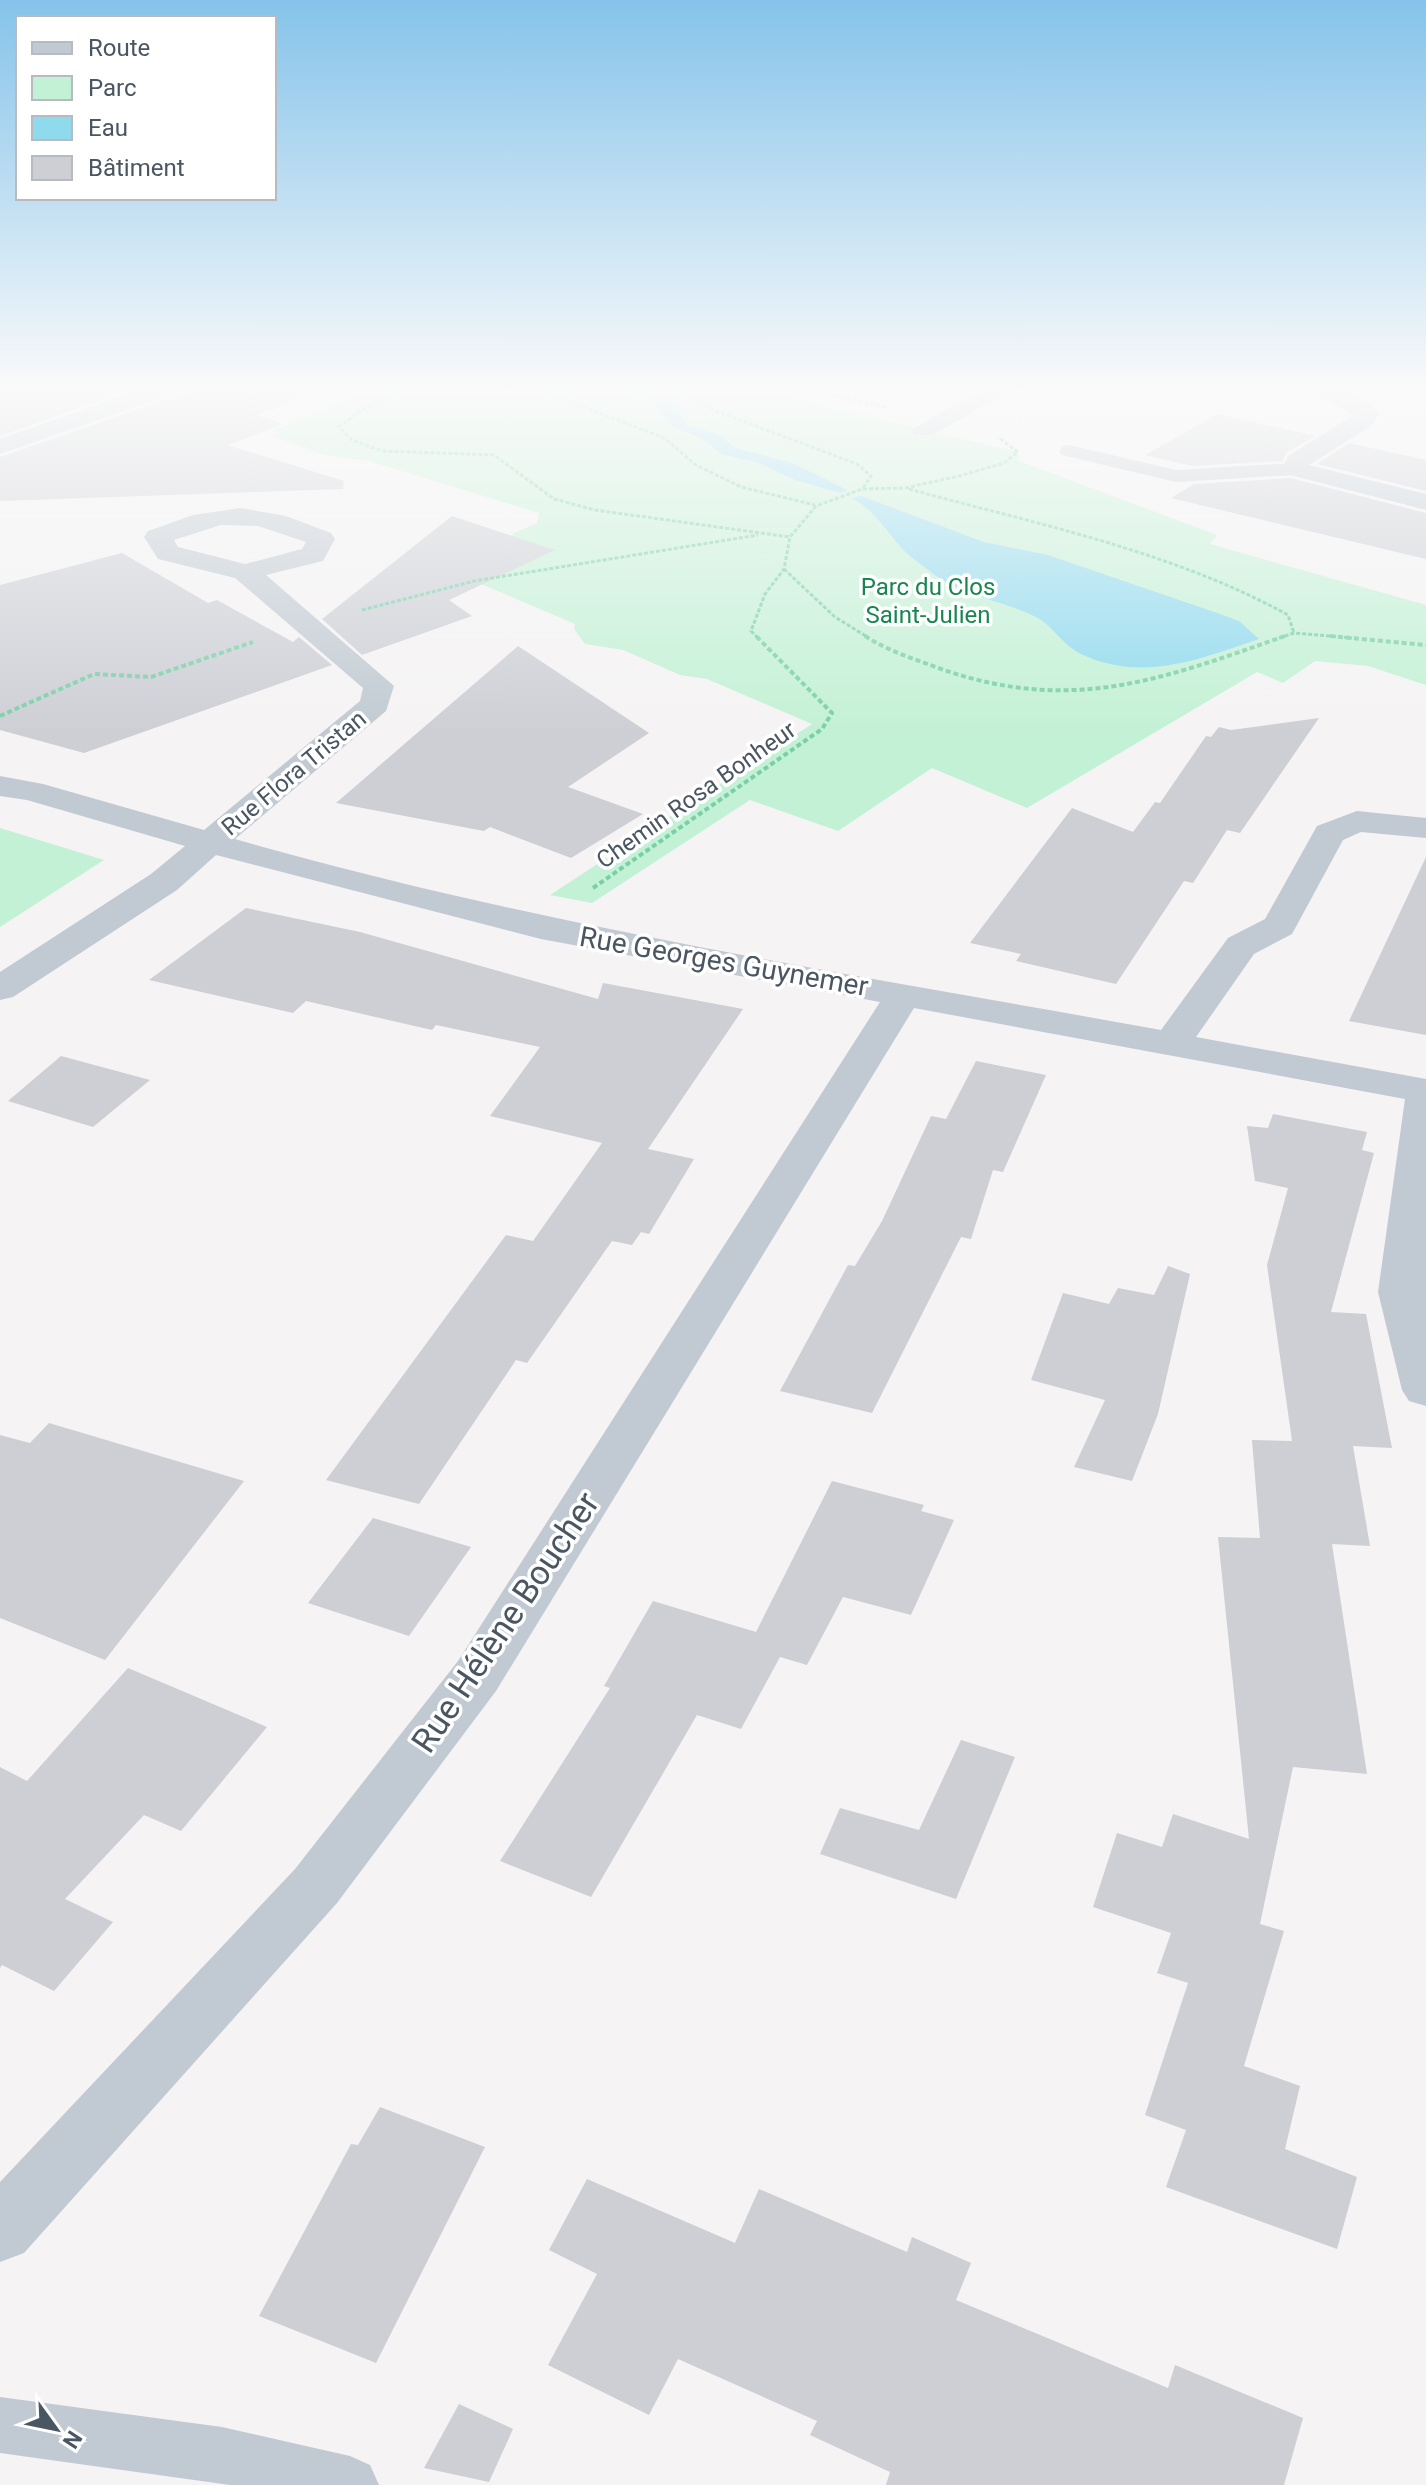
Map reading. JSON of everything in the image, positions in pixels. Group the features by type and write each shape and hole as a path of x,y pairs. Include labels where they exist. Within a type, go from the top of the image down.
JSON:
{"street":[{"name":"Rue Flora Tristan","path":"210,844 375,704 379,686 309,623 245,572"},
{"name":"Rue Georges Guynemer","path":"0,777 16,788 210,844 541,928 1426,1091"},
{"path":"1170,1045 1241,946 1279,926 1329,833 1357,821 1426,828"},
{"path":"0,989 164,882 210,844"},
{"name":"Rue Hélène Boucher","path":"0,2230 316,1886 477,1676 904,994"},
{"path":"1426,1091 1401,1292 1426,1390"}],"lane":[{"path":"0,2425 222,2455 350,2485"}],"path":[{"path":"561,501 595,510 758,535 790,537"},
{"path":"796,501 816,506"},
{"name":"Chemin Rosa Bonheur","path":"541,928 822,729 832,713 751,631 765,594 784,569 790,537 816,506 830,501"},
{"name":"Chemin Rosa Bonheur","path":"952,501 1104,543 1235,586 1288,615 1294,633"},
{"path":"0,716 94,674 151,677 309,623 474,581 758,535"},
{"path":"784,569 835,617 887,650 983,683 1037,691 1083,692 1139,683 1195,668 1294,633 1426,645"}],"green space":[{"name":"Parc du Clos Saint-Julien","path":"500,501 1126,501 1217,535 1210,544 1426,605 1426,685 1368,666 1315,661 1283,683 1257,672 1027,808 932,768 838,831 750,800 592,903 550,895 812,724 707,679 680,675 623,650 585,644 574,629 575,624 467,578 523,565 542,556 507,543 514,533 537,523 539,513"},
{"path":"0,828 104,860 0,927"}],"water":[{"path":"857,501 874,501 984,542 1048,555 1239,621 1259,639 1171,665 1126,667 1104,663 1074,650 1034,616 944,581 906,553"}],"building":[{"path":"1183,501 1380,501 1426,513 1426,559"},
{"path":"452,516 555,550 449,600 472,616 362,655 322,619"},
{"path":"122,553 208,603 217,600 293,642 299,637 332,665 84,753 0,730 0,585"},
{"path":"518,646 649,733 568,787 643,814 571,858 490,827 484,831 336,803"},
{"path":"1319,718 1240,833 1227,830 1193,883 1184,881 1116,984 1016,961 1021,954 970,943 1072,808 1133,832 1155,802 1160,803 1206,736 1211,737 1219,727 1231,730"},
{"path":"1426,857 1426,1035 1349,1021"},
{"path":"246,908 360,932 598,999 603,983 743,1009 648,1149 694,1159 649,1234 641,1232 632,1245 612,1241 527,1363 516,1360 419,1504 326,1480 506,1235 533,1241 602,1143 490,1116 540,1047 436,1025 432,1030 306,1001 293,1013 149,980"},
{"path":"61,1056 150,1080 93,1127 8,1101"},
{"path":"976,1061 1046,1075 1003,1172 993,1170 971,1239 961,1237 872,1413 780,1391 848,1265 855,1266 882,1221 931,1116 946,1119"},
{"path":"1273,1114 1367,1132 1362,1150 1374,1153 1331,1312 1366,1314 1392,1448 1353,1446 1370,1546 1332,1544 1367,1774 1293,1767 1260,1924 1284,1931 1244,2066 1300,2086 1285,2149 1357,2177 1337,2249 1166,2187 1186,2130 1145,2115 1188,1983 1157,1973 1171,1933 1093,1907 1117,1833 1162,1847 1173,1814 1249,1839 1218,1537 1260,1538 1252,1440 1292,1441 1267,1265 1288,1188 1255,1181 1247,1126 1268,1128"},
{"path":"1168,1266 1190,1274 1158,1414 1132,1481 1074,1467 1105,1400 1031,1380 1063,1293 1109,1304 1118,1288 1154,1295"},
{"path":"49,1423 244,1481 105,1660 0,1618 0,1435 30,1443"},
{"path":"832,1481 924,1505 921,1511 954,1520 911,1615 843,1597 807,1665 780,1657 741,1729 697,1715 591,1897 500,1861 610,1688 604,1686 653,1601 756,1632"},
{"path":"373,1518 471,1547 409,1636 308,1603"},
{"path":"128,1668 267,1727 181,1831 144,1815 65,1899 113,1922 54,1991 2,1965 0,1968 0,1767 27,1781"},
{"path":"961,1740 1015,1757 956,1899 820,1854 840,1808 919,1830"},
{"path":"380,2107 485,2147 376,2363 259,2316 351,2144 358,2145"},
{"path":"587,2179 735,2243 759,2189 907,2252 912,2237 971,2263 956,2300 1168,2388 1175,2365 1303,2418 1284,2485 886,2485 890,2472 810,2435 817,2421 678,2359 649,2415 548,2365 597,2274 549,2250"},
{"path":"459,2404 513,2429 489,2482 424,2468"}]}
